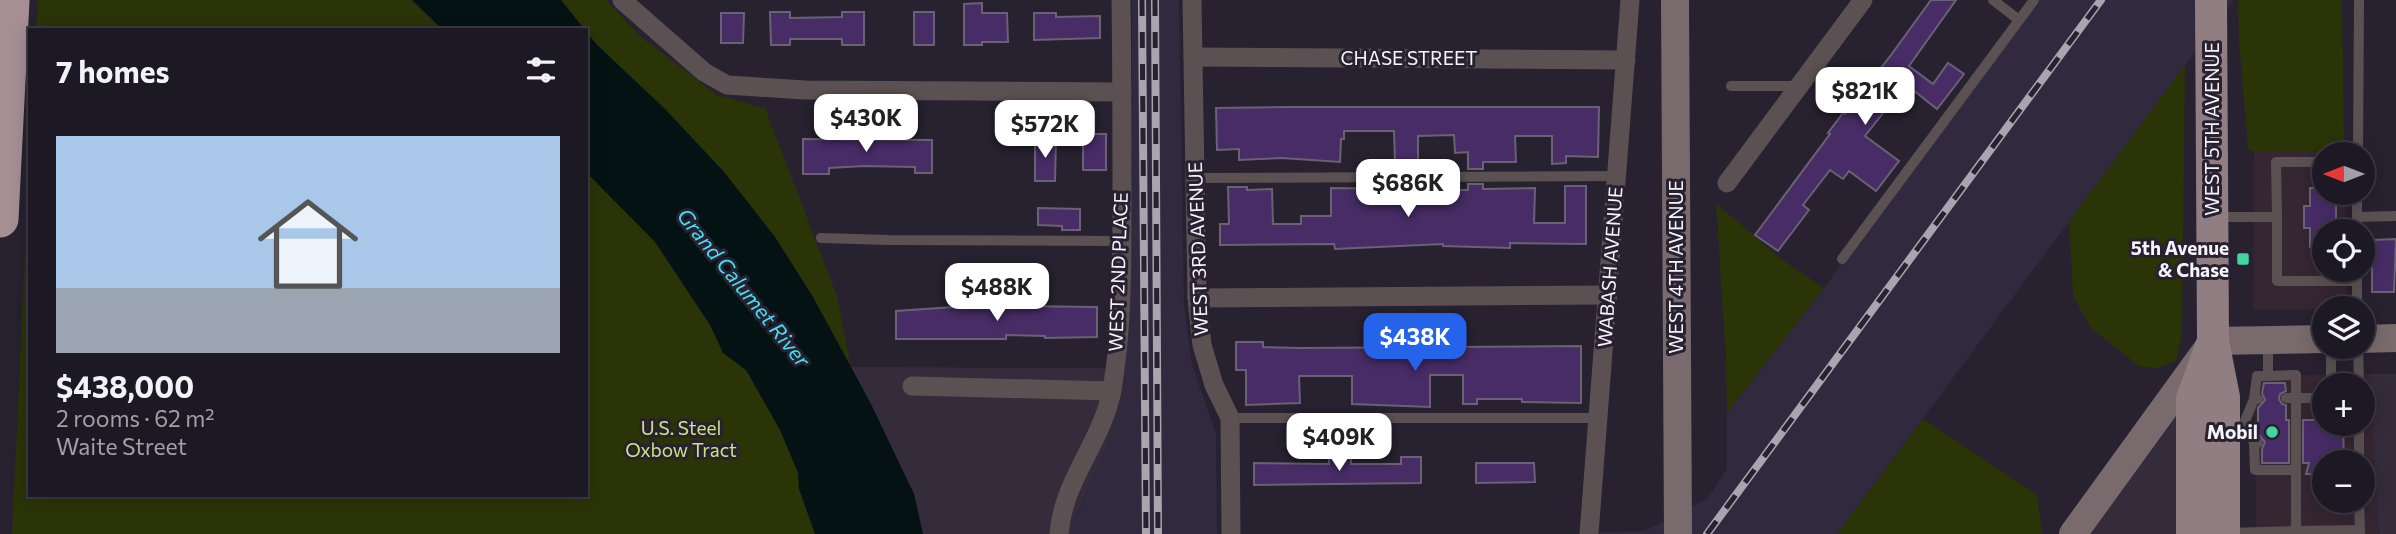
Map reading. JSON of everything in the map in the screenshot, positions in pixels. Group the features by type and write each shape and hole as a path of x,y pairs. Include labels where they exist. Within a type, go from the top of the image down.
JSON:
{"highway":[{"path":"0,219 11,0"}],"main road":[{"name":"WEST 4TH AVENUE","path":"1675,0 1678,524"},
{"name":"WEST 5TH AVENUE","path":"2211,0 2213,341 2224,397 2235,421 2224,533"},
{"path":"2375,339 2396,338"},
{"path":"2073,534 2213,341 2312,339"},
{"name":"WEST 5TH AVENUE","path":"2192,534 2192,398 2213,341"}],"street":[{"path":"622,0 704,72 721,83 734,86 805,90 1122,92"},
{"name":"WEST 2ND PLACE","path":"1059,534 1065,496 1099,428 1111,391 1122,241 1121,0"},
{"name":"WEST 3RD AVENUE","path":"1192,0 1196,298 1202,345 1214,384 1230,418 1231,534"},
{"name":"WABASH AVENUE","path":"1589,534 1630,0"},
{"path":"1727,183 1863,0"},
{"name":"CHASE STREET","path":"1193,57 1626,60"},
{"path":"1196,298 1608,295"},
{"path":"912,387 1111,391"}],"lane":[{"path":"1993,0 2020,20"},
{"path":"1842,259 2034,0"},
{"path":"2358,142 2359,0"},
{"path":"1731,86 1799,86"},
{"path":"2312,162 2276,162 2277,281 2312,281"},
{"path":"1195,178 1617,176"},
{"path":"2357,205 2357,218 2396,216"},
{"path":"2212,217 2277,217"},
{"path":"821,238 1122,241"},
{"path":"2268,340 2268,376"},
{"path":"2235,421 2256,399 2257,376 2297,375 2291,398 2291,443 2296,470 2296,531"},
{"path":"2291,398 2312,398"},
{"path":"1230,418 1598,418"},
{"path":"2235,421 2259,421"},
{"path":"2235,421 2256,443 2255,470 2296,470"},
{"path":"2224,533 2360,532 2360,513"}],"shaded area":[{"path":"1132,0 1179,0 1184,305 1192,365 1216,434 1217,534 1073,534 1073,524 1113,432 1124,385 1132,236"},
{"path":"2034,0 2234,0 1837,534 1599,534 1645,531 1708,498 1727,469 1727,413 1824,288"},
{"path":"2312,151 2312,205 2345,205 2346,219 2312,219 2312,282 2346,282 2347,296 2312,296 2312,309 2253,310 2254,152"},
{"path":"851,367 1100,368 1125,373 1123,395 1113,432 1073,523 1073,534 923,534 914,494"},
{"path":"2375,374 2396,374 2396,534 2379,534 2374,450"},
{"path":"2312,375 2312,436 2373,436 2374,450 2312,450 2312,513 2375,513 2375,470 2379,534 2256,534 2255,376"},
{"path":"2180,408 2179,534 2089,534"}],"green space":[{"path":"38,0 412,0 444,28 36,28"},
{"path":"561,0 606,0 640,36 717,95 765,108 837,296 851,367 813,297 775,237 724,172 665,109 596,44 588,34 588,28 583,28"},
{"path":"2238,0 2342,0 2344,142 2312,142 2312,151 2254,152 2248,149"},
{"path":"2185,65 2182,334 2176,361 2158,368 2140,367 2090,327 2073,296 2069,221"},
{"name":"U.S. Steel Oxbow Tract","path":"588,172 659,240 737,352 783,426 823,534 12,534 28,191 28,497 588,497"},
{"path":"1716,203 1781,259 1824,288 1727,413 1726,361"},
{"path":"1923,419 2037,495 2042,534 1837,534"}],"water":[{"path":"412,0 561,0 583,28 441,28"},
{"name":"Grand Calumet River","path":"588,34 724,172 775,237 813,297 871,404 914,494 923,534 815,534 799,489 798,473 780,430 746,370 723,353 710,325 655,242 588,174"}],"building":[{"path":"1931,0 1956,0 1909,66 1933,84 1948,63 1964,74 1937,109 1908,86 1902,95 1899,93 1865,136 1899,161 1876,191 1849,171 1843,179 1830,170 1803,205 1809,210 1778,251 1755,235 1830,134 1828,133"},
{"path":"982,3 982,13 1007,13 1008,42 964,45 964,4"},
{"path":"770,12 790,12 790,18 842,17 842,12 864,12 864,45 842,45 842,39 790,39 790,45 771,45"},
{"path":"914,12 934,12 934,45 914,45"},
{"path":"721,13 744,13 743,43 721,43"},
{"path":"1034,13 1056,13 1056,17 1100,16 1100,38 1034,40"},
{"path":"1599,107 1598,157 1566,156 1566,163 1552,164 1552,136 1515,136 1516,162 1483,162 1483,169 1468,169 1468,152 1455,153 1454,135 1418,136 1418,162 1395,162 1394,131 1344,131 1340,162 1282,158 1239,160 1239,149 1217,150 1216,108"},
{"path":"1083,134 1106,134 1106,170 1083,170"},
{"path":"1035,138 1056,139 1055,181 1035,181"},
{"path":"803,139 932,140 932,173 915,173 915,167 864,166 829,168 829,174 803,174"},
{"path":"1468,184 1483,184 1483,189 1535,188 1534,223 1565,223 1565,186 1586,186 1586,244 1510,243 1510,248 1443,244 1335,249 1334,244 1220,245 1220,224 1229,224 1228,187 1247,187 1247,190 1272,189 1273,224 1301,224 1301,216 1331,216 1331,188 1468,190"},
{"path":"2310,188 2312,205 2336,205 2336,219 2312,219 2312,247 2310,228 2304,228 2304,206 2310,206"},
{"path":"1038,208 1080,209 1080,230 1062,230 1062,226 1038,225"},
{"path":"2396,239 2394,292 2372,292 2372,282 2375,282 2375,240"},
{"path":"1015,306 1097,307 1097,337 1045,338 1006,335 1006,339 896,339 896,311"},
{"path":"1236,342 1263,342 1263,347 1299,348 1581,346 1581,403 1477,399 1477,404 1463,404 1463,375 1430,375 1430,407 1352,404 1352,376 1299,376 1300,403 1246,405 1246,370 1236,370"},
{"name":"Mobil","path":"2264,383 2285,383 2286,391 2280,394 2279,399 2286,405 2286,420 2289,420 2289,463 2262,463 2265,442 2258,434 2258,408 2265,400 2262,393"},
{"path":"2303,420 2312,420 2312,436 2343,436 2344,450 2312,450 2312,474 2306,474 2309,463 2303,463"},
{"path":"1329,457 1351,457 1351,464 1401,464 1401,457 1421,457 1421,483 1254,485 1254,463 1329,464"},
{"path":"1476,463 1534,463 1535,482 1476,483"}],"railway":[{"path":"1142,0 1146,534"},
{"path":"1155,0 1158,534"},
{"path":"1707,534 2101,0"}],"place":[{"name":"5th Avenue & Chase","path":"2243,259"},
{"name":"Mobil","path":"2272,432"}]}
